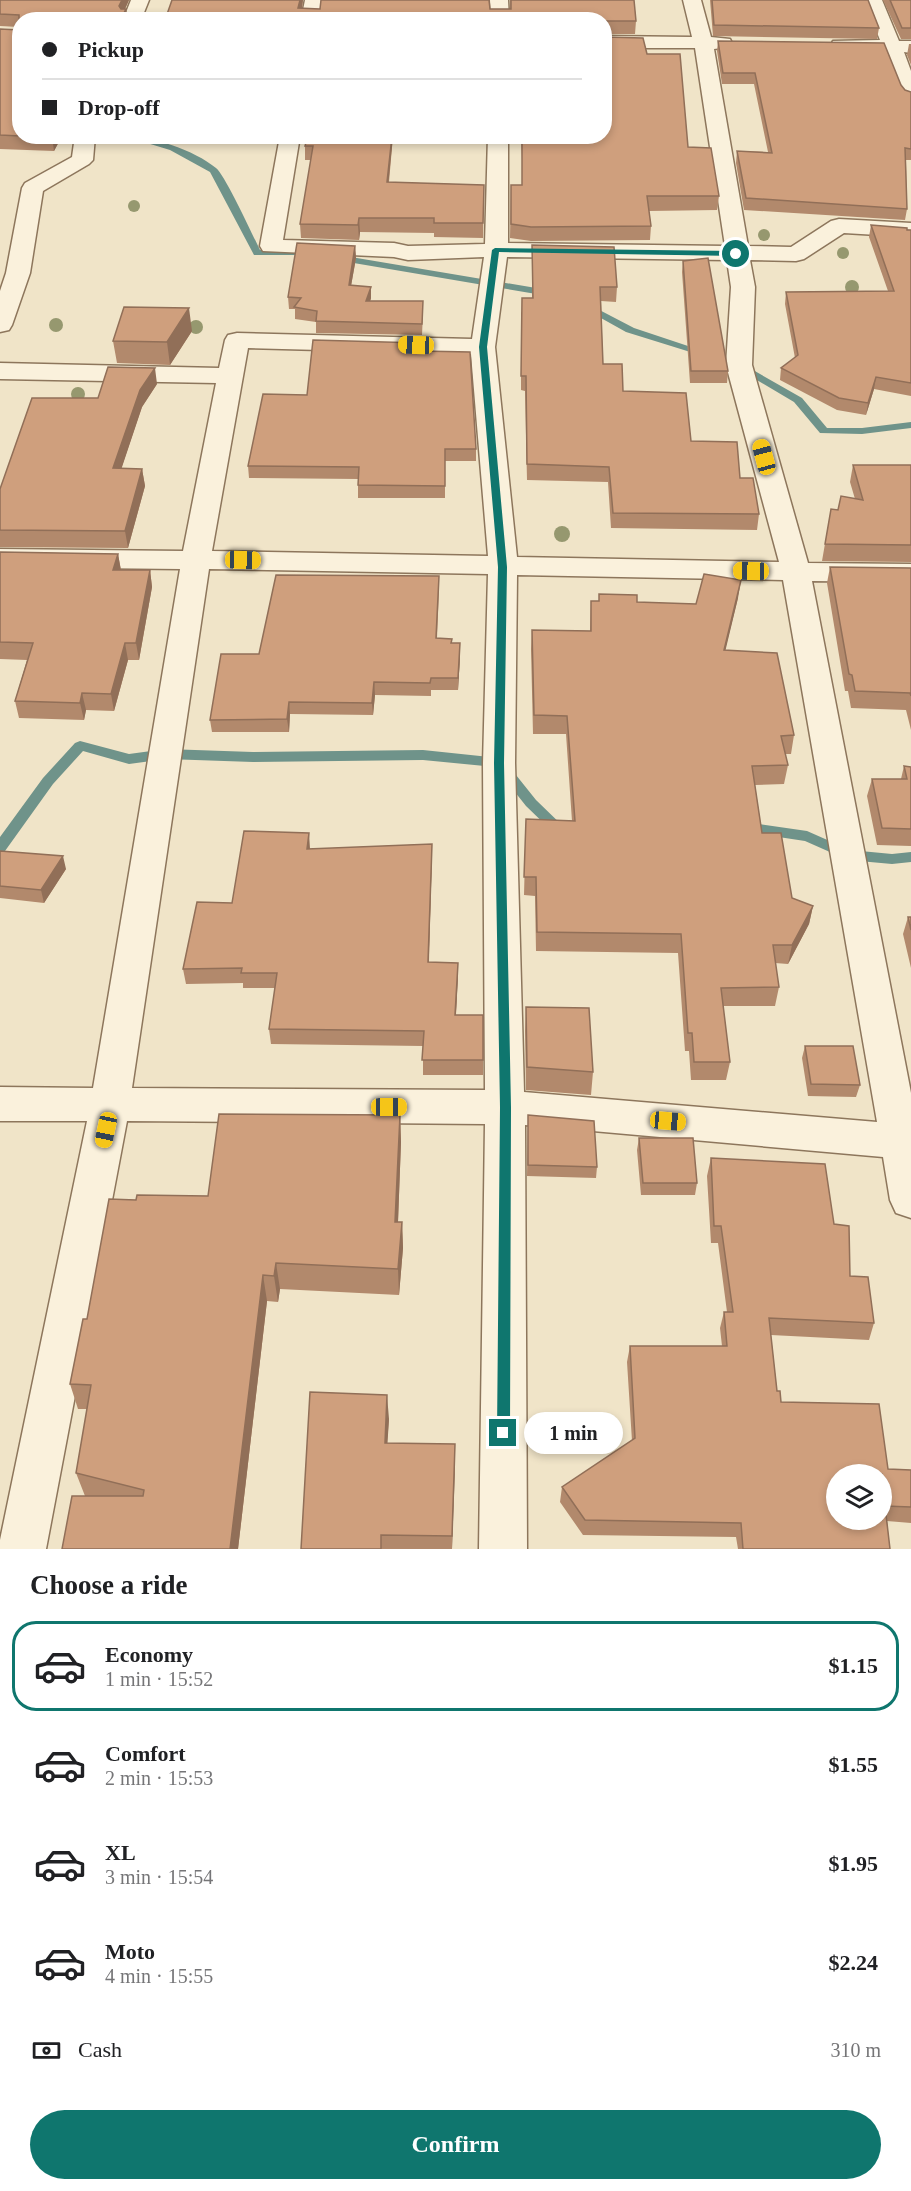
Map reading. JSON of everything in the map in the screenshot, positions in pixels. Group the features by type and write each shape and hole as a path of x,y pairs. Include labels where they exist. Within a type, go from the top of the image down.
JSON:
{"street":[{"path":"692,0 703,42 743,287 739,365 796,572 905,1141 911,1200"},
{"path":"873,0 911,95"},
{"path":"612,42 738,43"},
{"path":"820,45 911,47"},
{"path":"0,325 18,273 33,188 82,160 84,144"},
{"path":"289,144 271,246 394,250 408,253 495,250 796,254 838,226 911,230"},
{"path":"498,144 495,250 483,347 503,567 499,763 505,1107 503,1549"},
{"path":"22,1549 110,1107 196,559 237,340 483,347"},
{"path":"0,371 230,376"},
{"path":"0,558 196,559 503,567 911,573"},
{"path":"0,1104 110,1107 505,1107 905,1141"}],"building":[{"path":"0,0 122,0 119,6 121,9 126,9 124,12 12,12 12,15 0,14"},
{"path":"172,0 300,0 298,8 320,9 321,0 489,0 490,9 511,9 511,0 634,0 636,21 612,21 612,12 168,12"},
{"path":"712,0 868,0 879,28 714,25"},
{"path":"890,0 911,0 911,28 902,28"},
{"path":"0,29 12,30 12,136 0,135"},
{"path":"612,37 643,38 647,54 680,54 688,147 711,148 719,196 647,196 651,226 531,227 511,224 511,185 522,185 522,144 612,144"},
{"path":"718,41 884,43 901,85 905,90 911,92 911,149 905,148 907,209 746,198 737,151 772,153 755,73 723,73"},
{"path":"306,144 391,144 387,182 484,185 483,223 434,223 434,218 359,218 358,225 300,224 313,146 305,146"},
{"path":"871,225 911,230 911,383 876,377 868,403 839,398 781,368 798,355 786,292 894,291"},
{"path":"297,243 355,246 349,285 371,287 366,301 423,301 422,324 316,321 317,311 294,307 301,298 288,297"},
{"path":"532,245 614,247 617,287 600,287 603,364 622,364 623,391 686,393 691,441 737,442 740,478 753,478 759,514 613,513 609,467 527,464 526,376 521,376 522,298 533,298"},
{"path":"708,258 728,371 691,371 683,261"},
{"path":"124,307 189,308 167,342 113,341"},
{"path":"313,340 420,343 420,351 470,352 476,449 445,449 445,486 358,485 359,467 248,466 263,394 307,395"},
{"path":"108,367 155,368 140,390 113,468 142,469 125,531 0,530 0,489 32,398 98,398"},
{"path":"853,465 911,465 911,545 825,544 831,509 838,510 841,496 863,500"},
{"path":"0,552 118,554 113,570 150,570 136,643 125,643 111,694 82,693 80,703 15,701 33,643 0,642"},
{"path":"830,567 911,568 911,696 910,693 855,691 852,675 849,674"},
{"path":"704,574 741,580 724,650 777,653 794,735 781,736 788,765 752,766 762,833 781,833 792,898 813,906 792,945 773,945 779,987 721,988 730,1062 694,1062 692,1033 688,1033 681,934 537,932 536,877 524,877 526,819 575,821 567,716 534,715 532,630 591,631 591,601 599,601 599,594 637,595 637,602 696,604"},
{"path":"276,575 439,576 436,638 452,639 451,643 460,643 458,678 431,678 430,683 374,682 372,703 289,702 287,719 210,720 221,654 259,654"},
{"path":"904,766 911,767 911,829 882,828 872,779 907,779"},
{"path":"244,831 309,833 307,849 432,844 428,962 458,963 455,1015 483,1015 483,1060 422,1060 424,1031 269,1029 277,973 241,973 242,968 183,969 197,902 232,903"},
{"path":"0,851 63,856 41,890 0,886"},
{"path":"526,1007 589,1008 593,1072 527,1067"},
{"path":"805,1046 853,1046 860,1085 811,1084"},
{"path":"219,1114 400,1115 395,1222 402,1222 398,1269 276,1263 274,1276 263,1275 230,1549 62,1549 72,1496 143,1496 144,1490 76,1473 91,1385 70,1384 83,1319 87,1319 109,1199 136,1200 137,1195 208,1196"},
{"path":"528,1115 594,1121 597,1167 528,1165"},
{"path":"639,1138 693,1138 697,1183 643,1183"},
{"path":"711,1158 825,1164 834,1224 849,1226 850,1276 868,1277 874,1323 769,1318 777,1391 780,1391 781,1402 879,1404 887,1464 826,1464 826,1530 888,1530 890,1549 743,1549 741,1523 585,1520 562,1487 635,1438 630,1346 727,1346 724,1312 733,1312 721,1226 714,1226"},
{"path":"310,1392 387,1395 385,1443 455,1444 452,1536 381,1535 381,1549 301,1549"},
{"path":"892,1469 911,1470 911,1507 892,1506"}],"waterway":[{"path":"158,144 173,148 214,170 257,253 305,252"},
{"path":"339,258 548,293"},
{"path":"586,306 630,330 704,353"},
{"path":"739,365 798,400 824,431 862,431 911,425"},
{"path":"0,847 48,781 80,746 129,759 166,754 253,757 423,755 499,763 531,803 561,831"},
{"path":"744,827 807,836 848,855 892,859 911,857"}],"route":[{"path":"503,1433 505,1107 499,763 503,567 483,347 495,250 736,254"}]}
